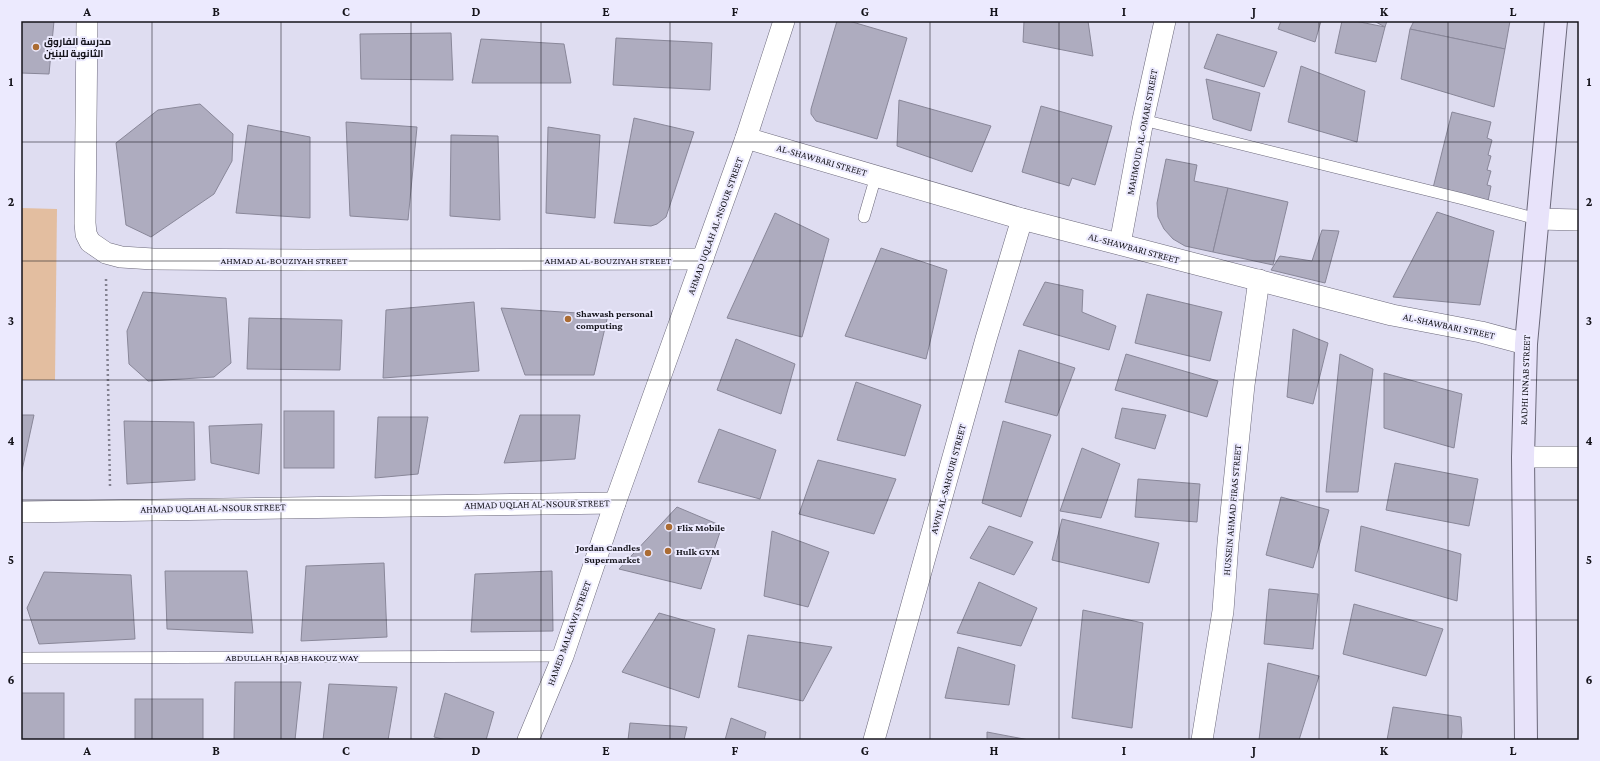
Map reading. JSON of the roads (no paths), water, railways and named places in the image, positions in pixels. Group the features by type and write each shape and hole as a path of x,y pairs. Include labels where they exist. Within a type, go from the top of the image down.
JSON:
{"street":[{"name":"AHMAD AL-BOUZIYAH STREET","path":"87,21 85,223 86,234 90,242 106,254 121,257 153,259 703,259"},
{"name":"AHMAD UQLAH AL-NSOUR STREET","path":"21,512 615,503 746,138 784,21"},
{"name":"MAHMOUD AL-OMARI STREET","path":"1120,244 1143,120 1165,21"},
{"name":"RADHI INNAB STREET","path":"1526,740 1523,457 1526,344 1556,21"},
{"name":"AL-SHAWBARI STREET","path":"746,138 1022,219 1392,315 1481,332 1526,344"},
{"name":"AWNI AL-SAHOURI STREET","path":"874,740 986,339 1022,219"},
{"path":"1537,219 1579,220"},
{"name":"HUSSEIN AHMAD FIRAS STREET","path":"1202,740 1223,611 1228,542 1244,385 1259,280"},
{"path":"1523,457 1579,458"},
{"name":"HAMED MALKAWI STREET","path":"528,740 563,656 615,503"}],"lane":[{"path":"1143,120 1463,199 1537,219"},
{"path":"864,217 876,176"},
{"name":"ABDULLAH RAJAB HAKOUZ WAY","path":"21,658 563,656"}],"place":[{"name":"مدرسة الفاروق الثانوية للبنين","path":"36,47"},
{"name":"Shawash personal computing","path":"568,319"},
{"name":"Flix Mobile","path":"669,527"},
{"name":"Hulk GYM","path":"668,551"},
{"name":"Jordan Candles Supermarket","path":"648,553"}]}
